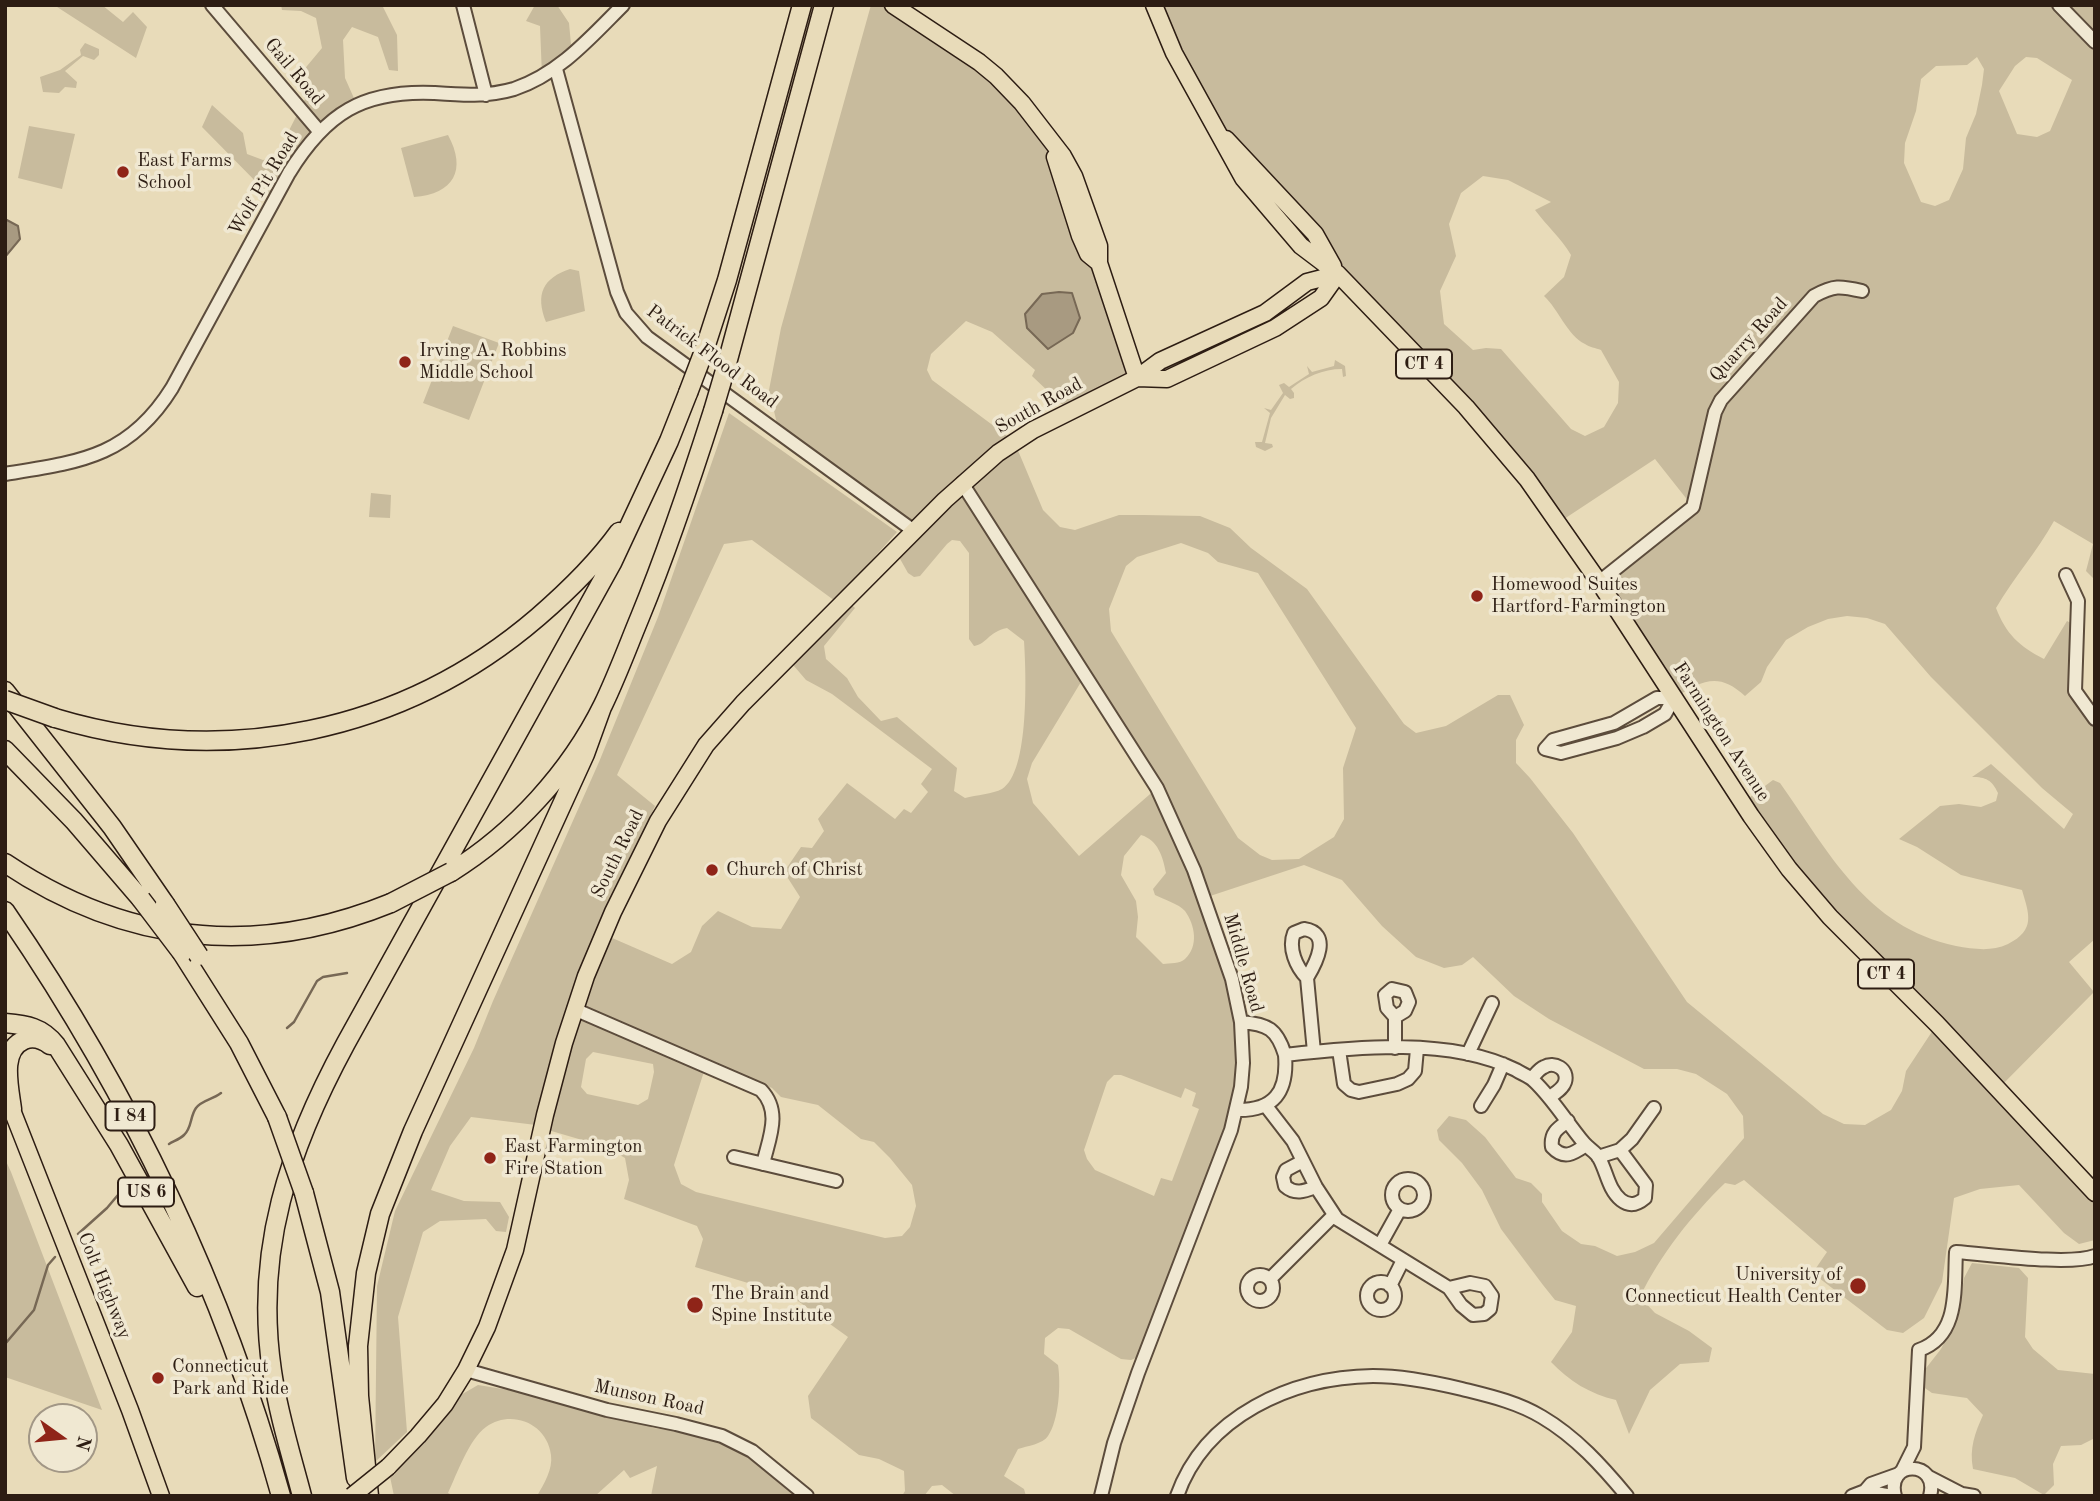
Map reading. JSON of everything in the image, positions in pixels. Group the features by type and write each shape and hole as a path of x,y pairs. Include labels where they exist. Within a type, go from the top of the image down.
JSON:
{"highway":[{"path":"302,1496 274,1386 267,1321 273,1236 293,1157 329,1074 630,528 704,351 727,280 802,5"},
{"path":"369,1496 359,1396 358,1346 363,1289 380,1214 413,1131 585,754 655,581 726,367 824,5"},
{"path":"5,700 55,718 133,736 217,741 264,738 307,731 391,706 467,669 506,643 545,611 606,549 647,488"},
{"path":"5,691 112,827 165,904 277,1117 304,1193 330,1292 358,1496"},
{"path":"5,863 55,892 105,915 146,928 188,934 240,936 282,933 331,923 391,903 451,872 495,841 536,801 568,761 602,707"},
{"path":"5,750 81,829 190,955"},
{"name":"I 84","path":"5,911 72,1015 135,1126 184,1227 228,1334 281,1496"},
{"name":"US 6","path":"5,1023 39,1030 49,1037 61,1052 120,1145 207,1306 228,1334"},
{"path":"8,1100 6,1061 11,1049 23,1040 35,1038 61,1052"}],"main road":[{"path":"893,5 996,76 1022,103 1063,156 1074,176 1099,246 1099,263 1137,378"},
{"name":"Farmington Avenue","path":"1154,5 1174,52 1242,178 1301,246 1338,274 1466,407 1527,479 1599,582 1758,826 1808,893 1946,1034 2095,1193"},
{"name":"South Road","path":"352,1496 388,1467 431,1422 466,1370 494,1312 512,1259 545,1115 574,1009 627,880 657,821 691,765 743,703 914,531 962,483 1014,441 1137,378 1160,361 1265,313 1307,282 1338,274"},
{"name":"Colt Highway","path":"8,1100 161,1496"}],"street":[{"name":"Gail Road","path":"212,5 318,131"},
{"path":"463,5 486,94"},
{"name":"Wolf Pit Road","path":"5,474 69,464 101,453 128,438 153,416 172,388 289,173 318,131 342,113 384,96 411,93 486,94 513,89 556,69 623,5"},
{"path":"2059,5 2095,43"},
{"name":"Patrick Flood Road","path":"556,69 617,292 632,322 648,337 914,531"},
{"name":"Quarry Road","path":"1599,582 1693,507 1715,412 1727,392 1814,296 1830,287 1862,291"},
{"name":"Middle Road","path":"962,483 1157,788 1198,879 1232,979 1241,1023 1242,1063 1236,1110 1225,1147 1127,1405 1101,1496"},
{"path":"2066,575 2078,601 2075,691 2095,719"},
{"path":"1657,698 1674,698 1665,714 1617,738 1561,753 1545,749 1553,740 1614,723 1657,698"},
{"path":"1307,978 1314,1052"},
{"path":"1468,1054 1492,1003"},
{"path":"574,1009 761,1090 774,1115 763,1164"},
{"path":"1395,1017 1395,1048"},
{"path":"1236,1110 1252,1111 1266,1106 1278,1094 1286,1070 1281,1042 1269,1028 1264,1024 1241,1023"},
{"path":"1285,1055 1395,1048 1468,1054 1503,1064 1532,1079 1549,1097 1598,1157 1608,1183 1621,1200 1632,1205 1644,1198 1646,1185 1620,1150"},
{"path":"1339,1050 1344,1084 1359,1092 1408,1080 1415,1071 1417,1049"},
{"path":"1481,1106 1503,1064"},
{"path":"1532,1079 1547,1065 1561,1068 1566,1077 1565,1083 1549,1097"},
{"path":"1266,1106 1293,1141 1335,1215 1449,1288"},
{"path":"1598,1157 1620,1150 1632,1139 1654,1108"},
{"path":"1568,1121 1555,1131 1552,1147 1564,1155 1586,1145"},
{"path":"734,1157 836,1181"},
{"path":"1303,1161 1286,1170 1283,1177 1285,1186 1300,1192 1317,1187"},
{"path":"1380,1245 1400,1209"},
{"path":"1270,1279 1335,1215"},
{"path":"1865,1491 1893,1496 1894,1484 1914,1447 1919,1350 1938,1340 1949,1322 1956,1252 2066,1260 2083,1260 2095,1256"},
{"path":"1390,1286 1403,1260"},
{"name":"Munson Road","path":"466,1370 607,1410 676,1423 722,1436 752,1451 807,1496"},
{"path":"1177,1496 1189,1468 1204,1447 1225,1426 1250,1409 1315,1383 1381,1376 1456,1387 1525,1408 1555,1425 1583,1447 1627,1496"},
{"path":"1914,1447 1932,1488 1930,1496"},
{"path":"1852,1496 1865,1491 1871,1484 1912,1468 1964,1495"}],"shaded area":[{"path":"54,5 102,5 123,22 133,12 147,27 136,58"},
{"path":"281,5 382,5 397,35 398,71 389,70 378,37 352,27 343,40 345,78 357,105 319,131 197,331 269,195 202,127 212,105 243,133 247,154 263,160 276,156 305,99 297,78 322,48 316,18 301,11 282,10"},
{"path":"535,5 557,5 569,23 572,55 542,76 540,26 526,21"},
{"path":"871,5 893,5 966,53 1049,140 1137,378 1070,412 1032,376 1035,370 992,332 966,321 931,354 927,370 932,380 1014,441 1043,510 1060,527 1075,530 1119,515 1200,516 1230,528 1251,548 1307,589 1404,724 1416,733 1446,726 1498,695 1510,695 1524,725 1516,740 1516,763 1573,833 1687,1002 1823,1114 1844,1124 1865,1125 1891,1110 1902,1091 1906,1071 1937,1024 1852,940 1742,803 1773,780 1780,783 1833,860 1874,904 1897,922 1925,936 1956,946 1982,949 2008,944 2023,933 2027,927 2028,914 2022,890 1961,875 1917,847 1899,839 1940,806 1959,804 1981,807 1996,801 1998,793 1991,782 1972,777 1991,764 2064,829 2073,814 2042,788 1931,677 1885,624 1867,618 1847,616 1828,619 1786,640 1767,667 1761,682 1745,696 1726,683 1710,681 1674,698 1599,582 1693,507 1655,459 1558,523 1338,274 1315,234 1220,133 1154,5 2095,5 2095,580 2086,571 2093,544 2054,521 1996,608 2014,638 2044,659 2067,621 2077,626 2075,691 2095,718 2095,939 2069,962 2094,992 1998,1089 2095,1193 2095,1240 2079,1244 2064,1233 2019,1185 1980,1189 1954,1198 1942,1282 1924,1318 1903,1333 1887,1330 1819,1278 1814,1271 1827,1252 1744,1180 1735,1185 1725,1183 1678,1236 1640,1297 1655,1313 1689,1331 1712,1348 1709,1362 1680,1364 1650,1390 1629,1434 1616,1400 1581,1386 1551,1362 1572,1332 1576,1306 1555,1300 1543,1285 1501,1229 1482,1190 1462,1163 1439,1140 1437,1130 1449,1116 1466,1120 1485,1137 1516,1178 1531,1183 1542,1194 1542,1202 1562,1231 1581,1244 1595,1246 1617,1256 1635,1252 1654,1243 1744,1138 1743,1116 1727,1094 1696,1074 1677,1069 1644,1069 1549,1019 1514,996 1473,957 1462,965 1444,968 1416,957 1382,926 1342,880 1304,865 1204,898 1232,979 1241,1087 1145,1354 1131,1360 1121,1359 1069,1329 1058,1328 1045,1338 1044,1354 1058,1365 1059,1392 1055,1421 1048,1436 1042,1441 1018,1449 1004,1476 1024,1489 1026,1496 956,1496 942,1485 932,1486 924,1496 902,1496 905,1491 904,1471 879,1459 859,1455 811,1418 808,1396 848,1337 791,1296 695,1267 703,1239 697,1226 624,1199 629,1180 625,1158 606,1147 548,1130 564,1043 603,934 672,964 691,952 702,926 718,911 752,927 781,929 800,897 784,872 801,847 812,848 824,831 818,819 847,783 895,819 904,809 911,813 928,792 921,784 932,769 832,694 806,680 788,659 846,600 855,608 824,646 826,659 847,678 858,697 881,721 897,717 957,768 954,791 965,798 998,791 1011,779 1018,763 1024,720 1024,641 1007,628 974,646 969,639 969,553 960,541 952,540 920,576 914,577 908,573 895,550 913,532 779,432 769,390 781,328","holes":["1977,57 1984,69 1976,114 1966,138 1963,169 1949,200 1935,206 1921,202 1904,163 1905,143 1916,111 1921,79 1936,66 1967,65","2026,57 2037,58 2072,80 2050,131 2037,137 2017,134 1999,91 2015,66","1483,176 1508,180 1551,202 1535,210 1571,255 1564,277 1544,296 1573,335 1587,345 1601,350 1619,382 1618,403 1604,427 1585,436 1571,429 1501,349 1473,350 1444,324 1440,291 1456,256 1449,224 1461,193","1181,543 1208,553 1218,562 1258,573 1356,728 1343,768 1344,819 1334,837 1299,859 1272,860 1260,855 1238,838 1111,631 1109,609 1126,566 1137,557","1084,677 1157,788 1079,856 1033,803 1027,779 1032,763","1141,835 1156,845 1166,873 1153,889 1155,895 1182,908 1193,929 1194,942 1183,961 1163,964 1136,937 1136,901 1121,875 1124,856","593,1052 653,1064 654,1072 648,1099 638,1105 587,1094 581,1087 586,1059","708,1059 772,1088 781,1097 818,1105 861,1139 874,1142 912,1185 916,1206 910,1227 902,1236 885,1238 696,1192 681,1184 674,1165","1114,1075 1121,1075 1181,1098 1185,1088 1196,1093 1192,1106 1199,1109 1172,1181 1161,1178 1154,1196 1095,1170 1084,1150 1107,1082"]},
{"path":"85,43 99,49 99,55 94,60 83,56 65,71 77,82 76,88 65,87 59,93 43,92 40,77 60,70 81,55 80,50"},
{"path":"29,126 75,134 62,189 18,178"},
{"path":"448,135 456,159 453,178 439,191 414,197 401,148"},
{"path":"5,219 18,226 20,239 5,257"},
{"path":"570,269 579,271 585,311 546,322 541,303 544,288 553,277"},
{"path":"1072,293 1080,318 1073,333 1048,349 1027,328 1025,314 1042,294"},
{"path":"453,326 499,343 469,420 423,403"},
{"path":"1335,360 1345,366 1346,376 1343,377 1342,369 1328,370 1308,377 1296,385 1291,389 1294,398 1290,399 1285,395 1271,418 1265,443 1272,444 1273,447 1265,451 1256,447 1255,442 1262,442 1270,413 1264,408 1271,410 1283,393 1279,385 1284,383 1289,387 1309,374 1307,366 1312,372 1334,366"},
{"path":"729,413 897,532 835,601 752,540 724,544 617,775 655,806 600,925 536,1125 471,1117 450,1146 431,1190 464,1201 500,1202 509,1217 506,1232 496,1231 486,1219 440,1221 423,1232 398,1317 407,1432 375,1462 377,1286 395,1211 474,1048 599,762 658,617"},
{"path":"371,493 391,495 390,518 369,517"},
{"path":"5,1159 102,1410 98,1409 98,1403 81,1403 5,1377"},
{"path":"1972,1263 2019,1268 2028,1278 2025,1337 2033,1349 2058,1370 2095,1374 2095,1438 2081,1445 2061,1446 2053,1464 2054,1485 2044,1495 2015,1478 1973,1469 1974,1441 1983,1415 1967,1398 1932,1393 1922,1386 1923,1372 1941,1349 1959,1313 1964,1278"},
{"path":"478,1385 509,1390 653,1428 726,1437 807,1496 651,1496 657,1466 630,1478 624,1470 595,1496 537,1496 551,1466 548,1444 535,1427 526,1422 506,1419 486,1427 474,1440 448,1493 454,1496 394,1496 388,1467 440,1407"}],"waterway":[{"path":"287,1028 294,1022 317,981 323,977 347,973"},
{"path":"169,1144 187,1132 198,1105 221,1093"},
{"path":"78,1234 107,1208 123,1189"},
{"path":"5,1344 34,1310 48,1265 55,1257"}],"place":[{"name":"East Farms School","path":"123,172"},
{"name":"Irving A. Robbins Middle School","path":"405,362"},
{"name":"Homewood Suites Hartford-Farmington","path":"1477,596"},
{"name":"Church of Christ","path":"712,870"},
{"name":"East Farmington Fire Station","path":"490,1158"},
{"name":"University of Connecticut Health Center","path":"1858,1286"},
{"name":"The Brain and Spine Institute","path":"695,1305"},
{"name":"Connecticut Park and Ride","path":"158,1378"}]}
